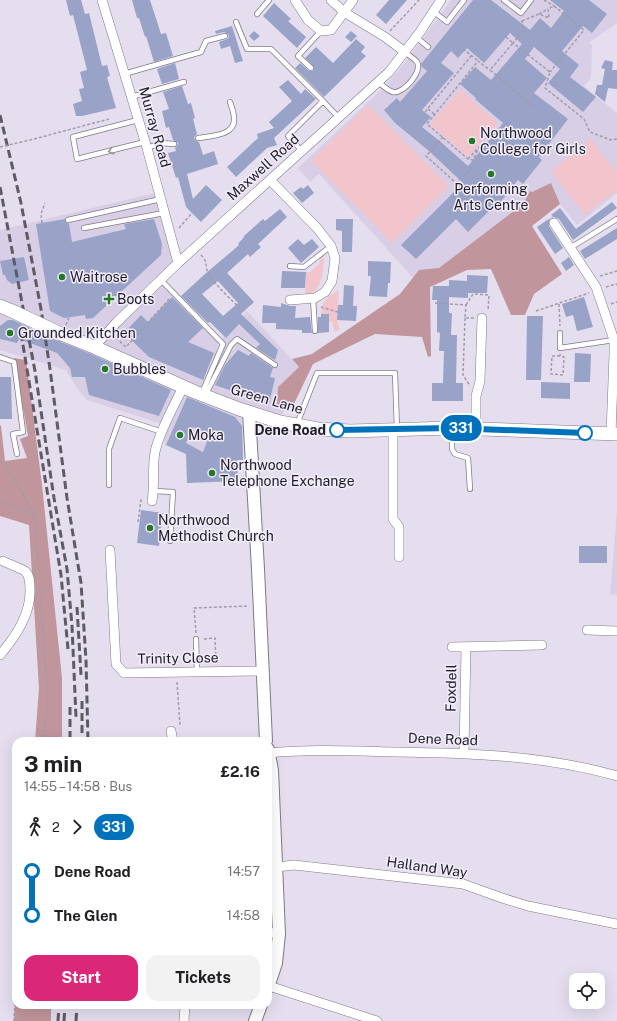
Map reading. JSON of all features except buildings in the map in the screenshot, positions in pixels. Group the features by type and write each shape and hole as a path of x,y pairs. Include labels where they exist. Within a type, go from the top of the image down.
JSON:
{"main road":[{"name":"Green Lane","path":"6,309 203,395 249,412 318,430 350,431 452,428 614,434"}],"street":[{"name":"Murray Road","path":"102,0 146,145 178,263"},
{"path":"295,0 308,20 321,31 331,30 352,0"},
{"path":"331,0 344,12 385,37 405,52"},
{"name":"Maxwell Road","path":"94,347 108,331 178,263 388,72 416,37 440,0"},
{"path":"270,180 317,228 331,246 335,258 332,281 324,292 315,298 313,302 290,300"},
{"path":"554,223 597,290 614,340 616,354 614,434"},
{"path":"476,429 476,396 480,381 482,318"},
{"path":"152,501 154,491 153,472 155,451 162,432 183,387"},
{"path":"249,412 266,737"},
{"path":"395,429 393,519 399,527 399,557"},
{"name":"Trinity Close","path":"110,550 116,664 124,673 263,671"},
{"path":"0,655 10,642 27,613 30,598 30,579 25,571 2,562"},
{"path":"587,630 617,631"},
{"name":"Foxdell","path":"452,647 542,645"},
{"name":"Foxdell","path":"464,753 466,647"},
{"path":"171,731 172,737"},
{"name":"Dene Road","path":"272,751 464,753 564,763 617,776"},
{"path":"272,770 277,867 274,933 276,962 272,974"},
{"name":"Halland Way","path":"277,867 294,865 463,884 528,906 617,924"},
{"path":"272,987 377,1021"},
{"path":"184,1021 185,1009"},
{"path":"255,1021 260,1009"}],"lane":[{"path":"257,14 269,0"},
{"path":"434,11 447,22 464,0"},
{"path":"504,0 521,13 531,0"},
{"path":"236,22 247,49 271,49 339,118"},
{"path":"311,68 298,56 321,31"},
{"path":"124,74 201,52 206,41 225,36"},
{"path":"416,37 428,47"},
{"path":"378,82 392,92 401,90 410,82 418,73 418,68 417,62 405,52"},
{"path":"131,97 184,82"},
{"path":"302,151 288,136 323,101"},
{"path":"198,138 222,134 232,127 234,118 230,102"},
{"path":"138,120 73,137 78,159 146,145 161,143 174,144"},
{"path":"68,220 161,199"},
{"path":"84,228 164,212"},
{"path":"570,248 617,219"},
{"path":"290,266 304,267 331,246"},
{"path":"160,280 223,344 203,395"},
{"path":"313,302 315,331"},
{"path":"560,333 560,348 614,340"},
{"path":"203,395 231,345 237,339 274,365"},
{"path":"0,357 14,362 23,432 13,434 17,454"},
{"path":"296,425 317,373 395,373 395,429"},
{"path":"109,486 109,449 120,418 162,432"},
{"path":"452,428 452,449 455,454 468,458 470,489"},
{"path":"154,491 173,492 170,541"},
{"path":"196,639 197,672"}],"path":[{"path":"385,37 419,0"},
{"path":"544,0 584,30 550,72 545,88 584,119 590,132 611,140 617,139"},
{"path":"522,21 554,6"},
{"path":"539,14 549,18 548,10"},
{"path":"490,70 523,30 521,13"},
{"path":"506,37 550,72"},
{"path":"462,45 461,47 471,56 535,108"},
{"path":"425,112 471,56"},
{"path":"468,159 479,147 473,160 468,159 427,124 478,61"},
{"path":"427,109 434,114"},
{"path":"0,147 100,122"},
{"path":"443,137 426,156 456,183 472,167"},
{"path":"42,223 41,214 45,203"},
{"path":"171,236 192,213"},
{"path":"195,248 206,260 207,272 242,311"},
{"path":"591,279 617,271"},
{"path":"536,311 597,290 616,284 617,285"},
{"path":"108,331 126,346 174,294"},
{"path":"465,318 488,319 489,295 473,294 466,305 465,318 463,375 476,396"},
{"path":"313,302 338,312"},
{"path":"435,303 466,305"},
{"path":"559,304 560,333"},
{"path":"560,348 560,356"},
{"path":"552,356 560,356 564,357 563,375 551,374 552,356"},
{"path":"0,461 4,463 35,515 39,581"},
{"path":"138,522 141,500 152,501"},
{"path":"0,501 35,515"},
{"path":"40,588 48,703 44,737"},
{"path":"216,671 215,638 196,639 194,608 260,606"},
{"path":"171,731 180,730 176,672"},
{"path":"14,1021 15,1009"}],"shaded area":[{"name":"Northwood College for Girls","path":"451,0 617,0 617,23 589,43 592,45 591,78 584,86 617,113 617,193 577,225 556,199 551,184 532,192 530,191 511,228 417,282 319,174 310,182 298,168 386,85 406,61"},
{"path":"460,89 498,123 468,157 430,124"},
{"path":"368,105 449,186 392,243 311,161"},
{"path":"591,139 617,173 617,190 585,215 551,171"},
{"path":"551,183 560,204 532,226 562,274 534,294 525,315 511,315 491,269 467,270 430,287 431,356 428,357 422,337 375,334 313,364 292,408 277,406 278,387 299,367 292,359 312,354 400,294 419,270 439,268 523,204 530,191 532,192"},
{"path":"159,192 178,263 161,280 219,341 215,356 223,337 247,311 299,367 278,387 291,390 280,422 242,419 243,460 223,461 194,447 190,456 166,445 159,423 87,400 76,387 66,370 0,350 0,230"},
{"path":"324,254 323,273 319,285 311,294 305,296 306,272 310,272 319,264 320,259"},
{"path":"339,290 337,320 340,330 335,332 332,322 329,321 329,314 321,314 323,303 329,296"},
{"path":"14,358 26,360 42,485 62,678 62,737 35,737 39,688 29,525 0,516 0,425 5,461 27,458 20,439 28,436"},
{"path":"617,510 617,595 610,594"},
{"path":"15,1009 51,1009 51,1021 14,1021"}],"railway":[{"path":"0,115 21,203 41,309 67,498 81,583 86,660 88,737"},
{"path":"0,187 35,371 54,498 67,569 72,626 76,717"},
{"path":"21,333 61,575 68,649"},
{"path":"77,607 81,675"},
{"path":"82,701 82,737"},
{"path":"70,707 70,737"},
{"path":"58,1021 59,1009"},
{"path":"64,1021 65,1009"},
{"path":"76,1021 77,1009"}],"bus line":[{"name":"331","path":"337,430 350,431 452,428 585,433"}],"place":[{"name":"Northwood College for Girls","path":"472,141"},
{"name":"Performing Arts Centre","path":"491,174"},
{"name":"Waitrose","path":"62,277"},
{"name":"Boots","path":"109,299"},
{"name":"Grounded Kitchen","path":"10,333"},
{"name":"Bubbles","path":"105,369"},
{"name":"Dene Road","path":"337,430"},
{"name":"Moka","path":"180,435"},
{"name":"Northwood Telephone Exchange","path":"212,473"},
{"name":"Northwood Methodist Church","path":"150,528"}]}
